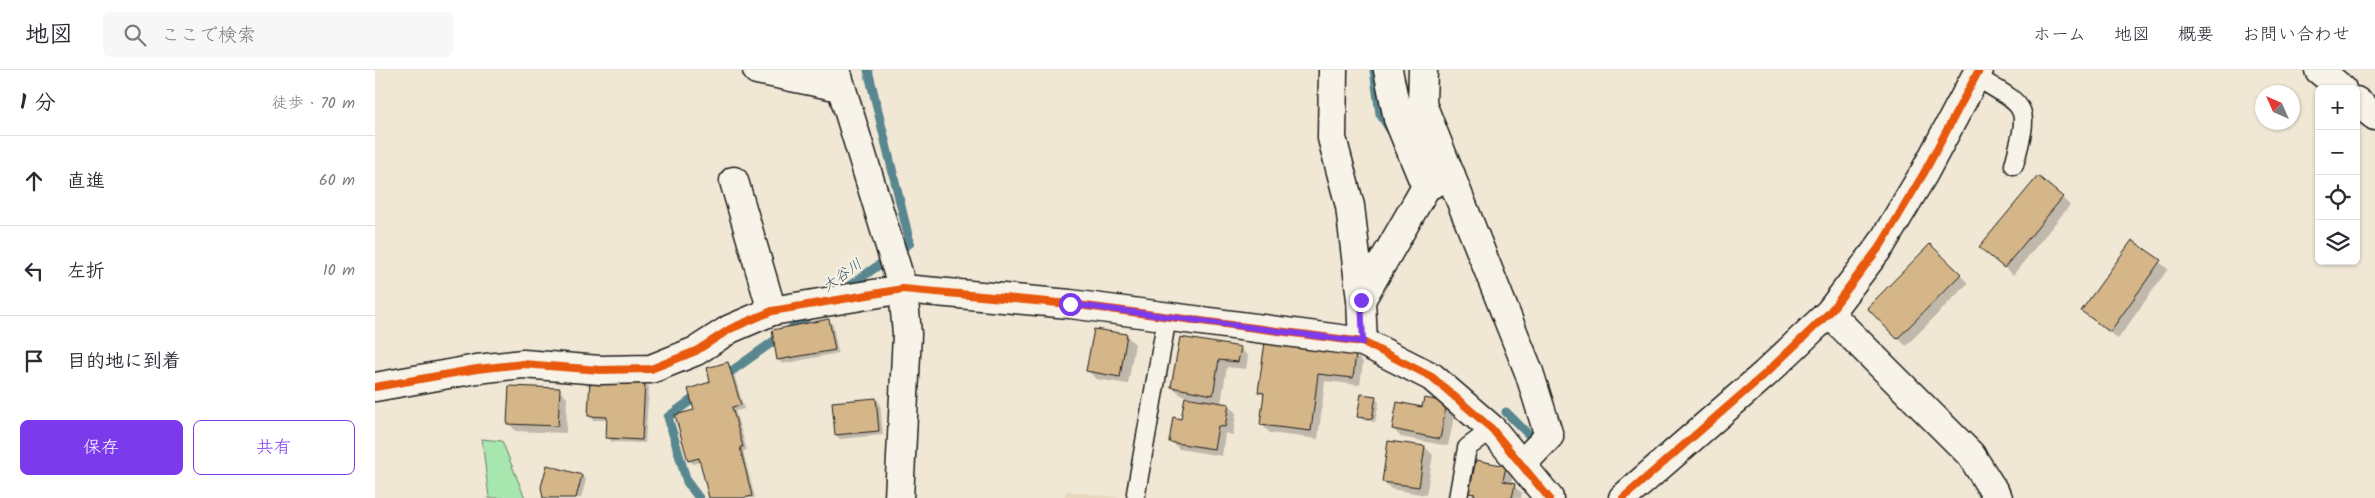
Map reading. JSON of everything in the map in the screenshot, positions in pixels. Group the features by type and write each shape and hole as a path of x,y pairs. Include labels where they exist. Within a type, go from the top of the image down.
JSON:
{"street":[{"path":"757,70 838,78 903,289 907,334 899,498"},
{"path":"1333,70 1332,138 1350,206 1361,300 1363,342"},
{"path":"1423,70 1422,104 1529,372 1549,436 1522,464"},
{"path":"2319,70 2337,85"},
{"path":"1623,498 1765,374 1829,313 1881,245 1924,173 1977,73"},
{"path":"1391,75 1398,119 1426,187"},
{"path":"2360,104 2375,116"},
{"path":"1361,300 1426,187 1451,175"},
{"path":"734,181 783,309"},
{"path":"375,387 477,369 523,364 600,370 651,369 696,351 729,329 783,309 903,289 1070,304 1363,342 1432,377 1492,429 1549,498"},
{"path":"1829,313 1971,455 1998,498"}],"lane":[{"path":"1977,73 2021,108 2025,122 2014,165"},
{"path":"1136,493 1167,317"},
{"path":"1458,498 1467,448 1492,429"}],"shaded area":[{"path":"1066,491 1121,498 1064,498"}],"green space":[{"path":"482,439 502,441 525,498 489,498"}],"building":[{"path":"2038,176 2063,197 2004,268 1979,247"},
{"path":"2132,240 2161,260 2110,332 2081,311"},
{"path":"1930,244 1961,274 1897,339 1867,308"},
{"path":"829,319 835,350 777,360 772,330"},
{"path":"1094,329 1127,334 1120,377 1086,371"},
{"path":"1180,337 1241,347 1238,362 1219,360 1213,395 1171,387"},
{"path":"1265,342 1356,353 1353,378 1318,374 1311,431 1260,425 1264,393 1258,392"},
{"path":"728,362 741,405 732,407 743,447 740,447 752,496 744,498 709,498 699,458 688,461 675,415 694,410 688,389 710,382 707,368"},
{"path":"590,378 645,381 642,440 606,438 607,417 588,416"},
{"path":"509,386 560,388 558,426 507,424"},
{"path":"1361,394 1376,396 1372,419 1357,417"},
{"path":"1185,397 1229,404 1225,427 1218,426 1214,449 1169,442 1173,417 1181,419"},
{"path":"876,398 879,431 835,435 832,402"},
{"path":"1424,398 1447,402 1440,439 1392,429 1397,402 1422,407"},
{"path":"1388,441 1425,446 1419,487 1382,482"},
{"path":"1476,460 1506,466 1503,481 1515,484 1512,498 1475,498 1475,494 1469,493"},
{"path":"547,465 582,475 576,498 543,498 541,487"}],"waterway":[{"name":"大谷川","path":"845,289 910,243 868,70"},
{"path":"1374,70 1380,114 1391,131"},
{"name":"大谷川","path":"722,378 813,313"},
{"name":"大谷川","path":"699,498 687,482 668,417 701,393"},
{"path":"1506,412 1537,443"}],"cycle path":[{"path":"1623,498 1765,374 1829,313 1881,245 1924,173 1979,70"},
{"path":"375,387 477,369 523,364 600,370 651,369 696,351 730,329 772,311 903,289 1070,304 1363,342 1432,377 1492,429 1549,498"}],"route":[{"path":"1070,304 1363,342 1361,300"}]}
